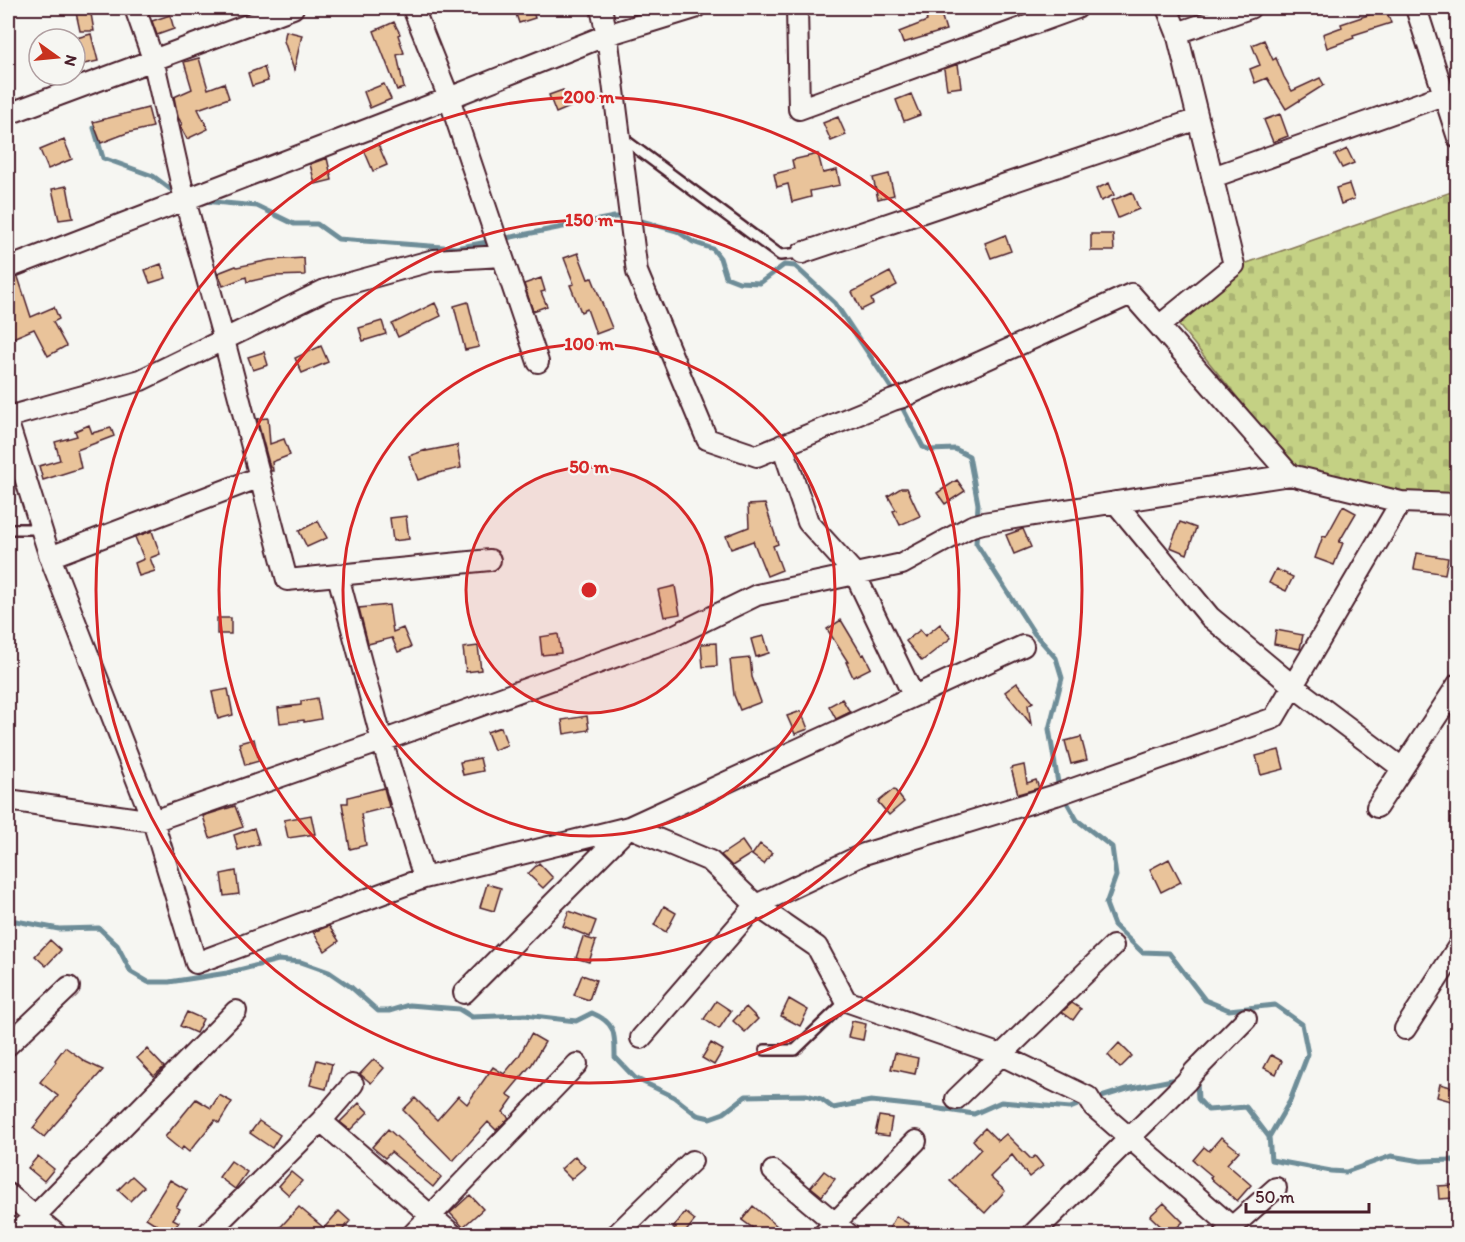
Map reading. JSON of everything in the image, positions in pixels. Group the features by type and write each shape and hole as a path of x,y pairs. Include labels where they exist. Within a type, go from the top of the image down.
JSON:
{"street":[{"path":"135,8 153,59 185,200 287,580 490,560"},
{"path":"8,114 293,8"},
{"path":"413,8 449,98 538,362"},
{"path":"601,8 607,35 636,272 706,439 757,456 898,399 1131,294 1290,475"},
{"path":"8,268 607,35 695,8"},
{"path":"797,8 799,109 1077,8"},
{"path":"1159,326 1234,265 1177,33 1167,8"},
{"path":"1177,33 1250,8"},
{"path":"1416,8 1458,138"},
{"path":"1213,177 1443,95"},
{"path":"802,254 1198,119"},
{"path":"8,417 141,380 325,290 499,245"},
{"path":"8,423 50,557 153,821 196,963 424,878 629,827 1023,646"},
{"path":"782,445 808,522 855,574 913,695"},
{"path":"8,800 153,821 675,635 756,595 902,564 977,524 1290,475 1401,502 1458,504"},
{"path":"50,557 260,477"},
{"path":"1114,502 1210,617 1293,686 1402,768"},
{"path":"641,1038 756,905 864,854 1061,793 1274,718 1401,502"},
{"path":"338,576 382,741 424,878"},
{"path":"1377,807 1458,684"},
{"path":"629,827 710,861 756,905 816,947 846,1001 1001,1055 1091,1102 1131,1137 1228,1231 1276,1188"},
{"path":"464,993 629,827"},
{"path":"956,1099 1113,946"},
{"path":"1405,1029 1458,947"},
{"path":"8,1045 69,987"},
{"path":"15,1234 236,1011"},
{"path":"1032,1234 1246,1019"},
{"path":"413,1234 577,1064"},
{"path":"207,1234 321,1121 353,1084"},
{"path":"321,1121 452,1234"},
{"path":"773,1171 836,1231 916,1141"},
{"path":"617,1234 692,1161"},
{"path":"8,1194 56,1234"}],"lane":[{"path":"620,135 780,255 802,254"},
{"path":"8,529 41,529"},
{"path":"765,1050 795,1050 846,1001"}],"green space":[{"path":"1457,190 1457,494 1442,500 1293,466 1177,323 1241,265"}],"building":[{"path":"75,8 90,8 94,31 87,31 87,27 79,27"},
{"path":"514,8 532,8 535,18 519,23"},
{"path":"1386,9 1391,23 1353,35 1354,38 1327,48 1323,34 1342,27 1341,24"},
{"path":"940,11 946,30 903,43 899,32 927,21 926,15"},
{"path":"170,15 174,29 157,35 152,21"},
{"path":"394,22 400,34 398,35 404,53 397,55 404,88 397,90 374,31"},
{"path":"286,31 302,35 294,70 284,41"},
{"path":"91,34 98,61 87,63 87,35"},
{"path":"1264,40 1273,60 1276,58 1292,91 1320,78 1324,85 1286,109 1267,78 1255,83 1250,69 1260,65 1252,45"},
{"path":"199,58 208,89 224,83 229,98 198,109 208,129 187,139 180,126 182,124 178,117 174,97 192,89 184,62"},
{"path":"958,64 961,87 947,89 944,69"},
{"path":"264,67 268,81 252,86 248,73"},
{"path":"384,84 391,99 370,108 364,92"},
{"path":"563,90 570,107 556,113 549,95"},
{"path":"911,94 920,115 904,121 896,100"},
{"path":"148,108 153,127 127,133 101,143 93,122"},
{"path":"1280,114 1288,136 1273,142 1264,120"},
{"path":"838,117 846,135 831,141 823,123"},
{"path":"64,140 72,159 48,169 40,150"},
{"path":"378,144 387,165 373,171 364,150"},
{"path":"1347,149 1354,163 1342,168 1335,155"},
{"path":"818,154 823,173 837,170 840,185 810,191 811,197 792,202 788,184 777,187 774,174 794,169 792,160"},
{"path":"327,158 332,180 315,184 310,164"},
{"path":"889,174 894,195 878,199 873,178"},
{"path":"1109,183 1114,195 1101,201 1096,189"},
{"path":"1349,184 1354,199 1341,204 1336,188"},
{"path":"67,186 73,218 59,220 52,189"},
{"path":"1132,192 1139,209 1118,218 1111,201"},
{"path":"1091,234 1113,234 1114,251 1091,251"},
{"path":"1005,235 1011,251 991,258 985,243"},
{"path":"578,253 588,279 592,278 612,328 596,334 587,309 581,312 570,285 574,284 564,258"},
{"path":"304,258 305,275 274,276 247,282 246,277 223,286 218,273 236,266 270,260"},
{"path":"161,264 166,278 150,283 145,270"},
{"path":"890,272 897,285 871,299 873,304 861,310 852,292"},
{"path":"18,277 31,317 54,307 59,319 53,322 66,346 48,356 34,329 8,340 8,280"},
{"path":"541,278 545,291 541,292 547,306 533,311 524,284"},
{"path":"468,302 479,347 465,350 454,306"},
{"path":"435,303 441,316 398,337 392,324"},
{"path":"382,321 386,334 363,341 359,328"},
{"path":"321,346 328,362 302,373 295,358"},
{"path":"264,352 268,365 253,370 248,357"},
{"path":"268,418 270,444 284,439 290,455 272,462 273,471 271,471 257,419"},
{"path":"89,425 92,433 111,428 114,436 77,450 81,468 43,480 39,466 60,460 55,442 77,436 75,431"},
{"path":"457,445 461,468 418,480 409,456 426,450"},
{"path":"957,480 965,491 945,504 937,493"},
{"path":"901,488 907,488 920,516 900,525 893,511 896,510 888,496"},
{"path":"765,504 778,544 773,546 782,570 767,576 753,541 731,549 726,536 749,527 748,505"},
{"path":"1343,506 1356,513 1339,542 1343,543 1334,565 1315,558 1323,536 1326,537"},
{"path":"406,516 409,539 393,541 390,518"},
{"path":"318,521 327,538 307,547 299,531"},
{"path":"1180,522 1196,528 1187,554 1170,547"},
{"path":"1023,529 1031,547 1014,554 1006,535"},
{"path":"152,531 160,554 150,558 155,571 139,576 135,563 144,559 135,537"},
{"path":"1417,553 1448,558 1445,574 1414,569"},
{"path":"1276,569 1293,577 1286,591 1269,583"},
{"path":"675,586 680,614 664,617 658,590"},
{"path":"389,605 393,632 403,628 411,647 398,652 392,638 368,644 359,608"},
{"path":"217,618 231,618 231,634 217,634"},
{"path":"841,620 871,668 853,677 846,662 848,662 827,629"},
{"path":"940,624 951,638 922,661 906,641 920,630 925,636"},
{"path":"1276,630 1303,635 1300,649 1274,644"},
{"path":"558,634 561,653 542,655 540,637"},
{"path":"764,636 769,653 756,657 751,639"},
{"path":"716,643 717,666 703,667 701,644"},
{"path":"478,646 481,670 466,672 463,648"},
{"path":"750,658 752,677 761,702 740,710 734,695 730,660"},
{"path":"1017,683 1033,702 1028,705 1031,724 1005,692"},
{"path":"228,689 233,715 218,719 212,692"},
{"path":"317,698 321,719 280,723 278,708 301,705 301,701"},
{"path":"842,699 850,712 836,719 829,706"},
{"path":"801,711 808,729 795,734 787,716"},
{"path":"587,716 589,730 564,734 562,720"},
{"path":"501,727 507,745 494,750 487,732"},
{"path":"1081,737 1087,760 1071,764 1065,741"},
{"path":"254,739 259,761 245,765 239,743"},
{"path":"1279,750 1284,769 1261,775 1256,756"},
{"path":"480,758 483,771 463,775 460,762"},
{"path":"1024,765 1027,783 1036,780 1039,788 1018,794 1011,768"},
{"path":"384,788 389,807 361,814 366,845 350,849 342,803 348,803 348,797"},
{"path":"894,789 904,802 889,815 878,802"},
{"path":"235,806 243,827 210,838 203,816"},
{"path":"311,815 315,834 288,838 284,820"},
{"path":"254,828 259,844 238,850 234,835"},
{"path":"742,841 751,854 732,866 721,855"},
{"path":"760,844 772,853 764,864 752,855"},
{"path":"1169,859 1181,882 1161,892 1150,869"},
{"path":"539,863 553,878 543,888 528,874"},
{"path":"236,871 239,894 224,896 221,874"},
{"path":"487,884 501,888 494,911 480,907"},
{"path":"664,906 676,913 666,932 654,925"},
{"path":"569,911 596,921 590,937 563,926"},
{"path":"329,926 339,941 325,951 313,932"},
{"path":"583,937 596,941 589,962 576,958"},
{"path":"50,940 61,950 46,966 35,956"},
{"path":"582,975 596,980 589,1000 574,995"},
{"path":"789,999 808,1010 800,1026 781,1016"},
{"path":"716,1001 731,1011 719,1029 704,1019"},
{"path":"1072,1003 1081,1009 1073,1020 1062,1012"},
{"path":"746,1007 758,1019 745,1032 733,1021"},
{"path":"187,1012 203,1019 196,1033 180,1026"},
{"path":"852,1021 866,1024 863,1040 848,1037"},
{"path":"531,1034 545,1042 532,1064 507,1094 513,1098 503,1112 509,1118 496,1130 488,1122 453,1161 403,1110 415,1098 437,1120 458,1096 467,1104 493,1067 504,1074 519,1056"},
{"path":"711,1043 723,1050 714,1065 702,1058"},
{"path":"1119,1043 1132,1056 1120,1068 1108,1055"},
{"path":"65,1047 86,1062 103,1070 44,1137 33,1128 58,1096 40,1082"},
{"path":"147,1049 164,1067 154,1076 137,1058"},
{"path":"895,1053 918,1058 915,1074 891,1069"},
{"path":"1271,1055 1282,1061 1276,1074 1264,1068"},
{"path":"374,1059 384,1068 371,1083 360,1074"},
{"path":"317,1060 332,1064 326,1089 310,1085"},
{"path":"1440,1084 1458,1089 1458,1103 1437,1097"},
{"path":"219,1095 232,1102 219,1123 215,1120 189,1152 183,1147 181,1150 165,1137 196,1099 211,1108"},
{"path":"359,1103 368,1112 350,1130 340,1122"},
{"path":"879,1116 892,1118 889,1136 875,1134"},
{"path":"259,1121 280,1135 272,1148 250,1133"},
{"path":"985,1128 998,1141 1006,1134 1031,1159 1035,1156 1043,1166 1029,1177 1012,1155 990,1177 1005,1191 985,1213 950,1181 981,1149 973,1140"},
{"path":"388,1129 441,1177 433,1187 391,1152 385,1158 372,1147"},
{"path":"1221,1137 1239,1151 1227,1164 1251,1185 1237,1201 1193,1160 1204,1147 1209,1151"},
{"path":"38,1156 54,1169 44,1181 28,1168"},
{"path":"575,1156 585,1167 571,1179 561,1169"},
{"path":"231,1161 247,1172 235,1189 219,1177"},
{"path":"824,1171 835,1179 822,1196 811,1187"},
{"path":"291,1172 302,1181 289,1195 279,1186"},
{"path":"132,1176 144,1187 130,1201 118,1190"},
{"path":"170,1180 187,1190 176,1207 180,1209 173,1219 179,1222 171,1234 146,1218"},
{"path":"1454,1185 1454,1198 1439,1199 1438,1186"},
{"path":"470,1195 483,1209 463,1227 450,1213"},
{"path":"1164,1203 1183,1222 1170,1234 1150,1216"},
{"path":"753,1206 786,1234 761,1234 742,1220"},
{"path":"299,1207 324,1228 339,1211 350,1221 339,1234 274,1234"},
{"path":"685,1212 695,1220 684,1234 681,1234 673,1228"},
{"path":"896,1216 909,1224 903,1234 886,1234"}],"waterway":[{"path":"94,128 103,158 153,176 177,194"},
{"path":"203,201 257,206 294,224 317,224 338,239 456,248 492,241"},
{"path":"501,239 614,217 625,217"},
{"path":"634,219 677,231 693,242 713,249 720,258 726,277 739,282 760,283 784,265 795,266 835,303 896,395"},
{"path":"900,403 923,447 930,450 955,449 969,456 978,504 976,543 1034,633 1056,658 1062,678 1049,729 1059,789"},
{"path":"1064,797 1077,820 1112,847 1116,876 1106,904 1114,925 1142,952 1169,953 1205,1000 1229,1010 1275,1005 1302,1024 1308,1054 1290,1101 1269,1137"},
{"path":"8,924 16,921 59,929 99,928 117,945 131,972 148,982 169,982 227,973 278,960 301,962 329,972 351,987 378,1011 389,1011 409,1005 459,1009 472,1017 525,1015 576,1021 592,1013 610,1025 615,1042 615,1057 635,1078 674,1097 697,1115 710,1118 724,1113 746,1096 806,1095 821,1099 833,1108 871,1101 974,1114 1001,1102 1070,1108 1086,1102"},
{"path":"1095,1099 1127,1089 1182,1078"},
{"path":"1193,1081 1197,1082 1198,1099 1208,1110 1246,1107 1269,1137 1271,1160 1346,1172 1391,1156 1421,1161 1453,1160 1458,1165"}]}
